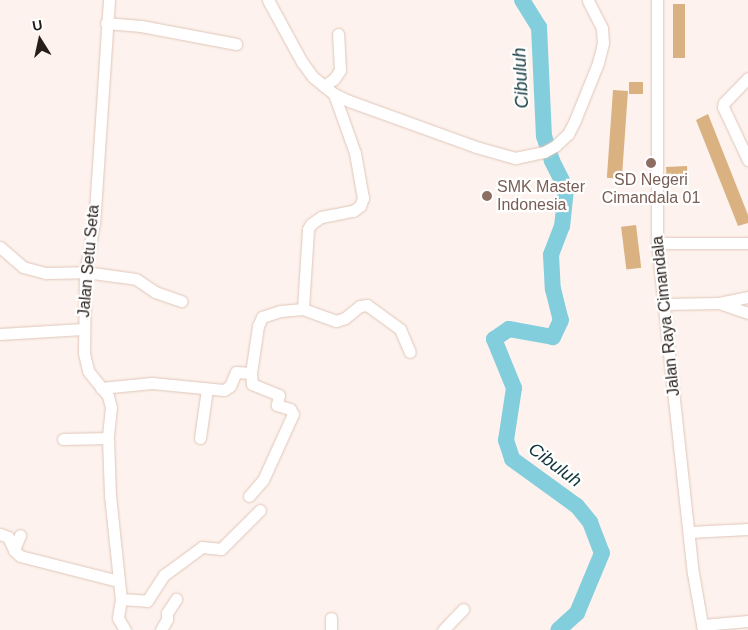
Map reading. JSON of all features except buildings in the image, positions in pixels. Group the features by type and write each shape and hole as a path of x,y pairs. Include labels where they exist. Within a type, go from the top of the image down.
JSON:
{"street":[{"name":"Jalan Setu Seta","path":"108,0 94,223 85,272 83,329 85,364 88,371 108,396 111,407 108,438 110,503 121,600 118,618 126,630"},
{"path":"268,0 302,62 313,77 334,94 504,157 515,158 544,152 555,146 568,134 575,120 598,63 603,35 588,0"},
{"name":"Jalan Raya Cimandala","path":"657,0 657,243 689,532 703,627"},
{"path":"106,23 141,26 236,44"},
{"path":"324,86 340,70 338,34"},
{"path":"748,78 724,103 723,108 748,160"},
{"path":"303,309 308,229 311,224 321,217 353,211 360,206 363,198 355,153 334,94"},
{"path":"657,243 748,243"},
{"path":"0,247 23,267 46,273 85,272 136,279 155,292 181,301"},
{"path":"665,304 719,303 748,297"},
{"path":"719,303 748,313"},
{"path":"249,496 263,480 293,414 290,409 277,404 279,395 252,384 258,326 262,317 281,311 303,309 339,321 360,306 367,305 400,329 410,352"},
{"path":"0,334 83,329"},
{"path":"101,388 152,383 224,390 230,386 236,372 252,373"},
{"path":"200,438 207,389"},
{"path":"63,439 108,438"},
{"path":"121,600 146,602 164,575 202,547 221,549 260,510"},
{"path":"689,532 748,529"},
{"path":"0,534 8,537 14,550 20,556 118,581"},
{"path":"14,550 20,535"},
{"path":"161,630 167,619 167,613 176,599"},
{"path":"443,630 463,609"},
{"path":"703,627 748,621"}],"waterway":[{"name":"Cibuluh","path":"522,0 539,27 544,136 552,161 566,189 562,226 551,255 553,289 561,320 553,337 509,329 494,339 514,388 506,440 512,459 577,506 590,522 602,553 577,613 558,630"}],"place":[{"name":"SD Negeri Cimandala 01","path":"651,163"},
{"name":"SMK Master Indonesia","path":"487,196"}]}
